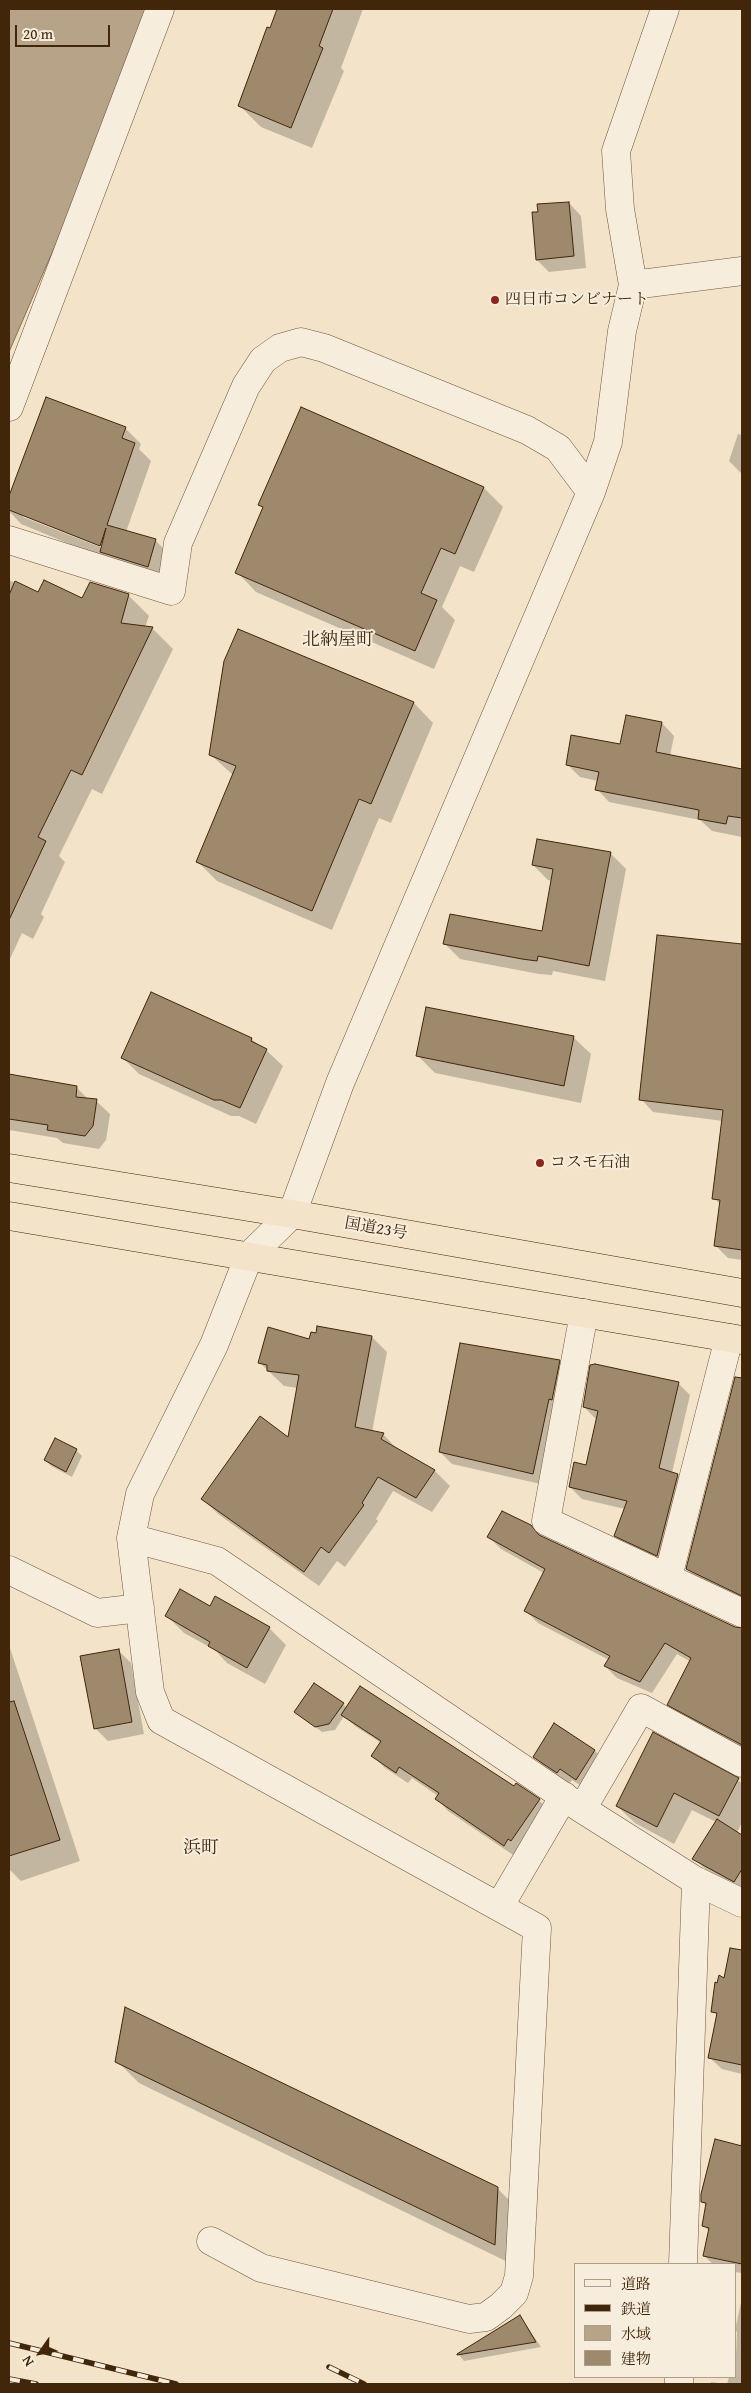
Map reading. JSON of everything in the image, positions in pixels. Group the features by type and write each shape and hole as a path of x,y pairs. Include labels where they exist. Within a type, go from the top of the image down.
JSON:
{"highway":[{"name":"国道23号","path":"9,1168 292,1214 742,1293"},
{"path":"9,1216 736,1339"}],"street":[{"path":"9,407 160,9"},
{"path":"212,2242 260,2268 469,2319 486,2317 501,2306 514,2293 519,2276 537,1928 161,1720 150,1692 131,1538 140,1494 214,1345 249,1256 292,1214 340,1083 591,492 608,442 622,331 633,285 620,208 616,151 665,9"},
{"path":"633,285 742,272"},
{"path":"9,540 171,591 178,543 246,386 263,360 280,348 301,342 324,348 527,430 558,448 591,492"},
{"path":"584,1313 546,1521 742,1613"},
{"path":"668,1577 736,1339"},
{"path":"131,1538 217,1561 573,1802 696,1881 742,1903"},
{"path":"9,1570 97,1613 140,1608"},
{"path":"499,1907 641,1708 742,1763"},
{"path":"683,2263 696,1881"}],"water":[{"path":"9,9 148,9 109,121 9,352"}],"building":[{"path":"277,9 333,9 319,46 323,48 291,128 238,106 267,27 270,28"},
{"path":"569,202 574,256 536,260 532,212 538,212 537,204"},
{"path":"46,397 126,427 122,438 135,443 107,525 156,539 148,567 100,552 106,528 100,546 9,510 9,496"},
{"path":"301,407 484,487 455,554 441,548 421,593 437,600 415,651 235,573 263,507 258,505"},
{"path":"44,580 82,598 90,582 129,594 121,623 153,627 82,775 71,770 38,837 46,841 9,920 9,595 15,581 38,592"},
{"path":"238,629 414,702 371,804 359,799 312,911 196,862 236,766 209,755 224,661"},
{"path":"626,715 662,722 656,752 742,769 742,818 728,816 726,824 698,819 699,810 595,790 599,772 566,765 571,735 620,744"},
{"path":"537,839 611,852 589,966 538,956 537,961 522,959 443,944 450,914 542,931 553,869 532,865"},
{"path":"657,935 742,944 742,1250 714,1246 720,1200 712,1199 723,1110 639,1100"},
{"path":"151,992 252,1038 251,1041 267,1049 240,1108 221,1100 214,1100 121,1058"},
{"path":"426,1007 574,1036 564,1086 416,1056"},
{"path":"9,1074 77,1086 76,1097 97,1099 93,1126 85,1136 47,1130 48,1125 9,1119"},
{"path":"317,1326 372,1336 355,1427 384,1433 381,1439 435,1470 416,1498 378,1477 362,1503 364,1505 329,1553 321,1547 304,1572 201,1499 260,1416 288,1437 299,1375 267,1371 267,1365 258,1363 268,1327 309,1339 311,1332 316,1333"},
{"path":"460,1343 560,1360 552,1400 549,1399 533,1474 439,1452"},
{"path":"595,1364 679,1382 659,1468 678,1474 657,1556 614,1536 627,1501 569,1487 574,1462 586,1465 598,1411 583,1407 590,1365"},
{"path":"735,1377 742,1378 742,1596 686,1569"},
{"path":"55,1438 77,1449 66,1472 44,1460"},
{"path":"502,1511 531,1525 539,1535 735,1627 742,1628 742,1745 667,1705 691,1658 665,1643 640,1682 604,1666 610,1656 524,1611 545,1569 487,1537"},
{"path":"180,1589 210,1606 215,1596 270,1627 247,1668 208,1646 210,1642 165,1616"},
{"path":"119,1649 132,1722 94,1729 80,1656"},
{"path":"314,1683 344,1703 329,1724 315,1727 294,1712"},
{"path":"360,1686 514,1786 516,1783 540,1799 511,1841 508,1839 504,1846 435,1799 439,1793 399,1767 396,1773 371,1756 381,1741 341,1715"},
{"path":"14,1701 60,1840 9,1856 9,1702"},
{"path":"554,1723 595,1750 576,1780 560,1769 557,1773 533,1757"},
{"path":"653,1732 739,1778 719,1816 674,1793 657,1827 616,1806"},
{"path":"717,1819 742,1835 742,1869 734,1882 692,1859"},
{"path":"730,1948 742,1950 742,2065 708,2058 717,2013 711,2012 715,1982 717,1983 719,1975 724,1978"},
{"path":"125,2007 498,2187 495,2245 115,2062"},
{"path":"715,2139 742,2146 742,2264 703,2256 709,2228 702,2226 706,2203 701,2202 701,2194"},
{"path":"520,2315 536,2342 457,2355 457,2354"}],"railway":[{"path":"9,2343 176,2384"},
{"path":"329,2367 364,2384"},
{"path":"9,2379 36,2384"}],"place":[{"name":"四日市コンビナート","path":"495,300"},
{"name":"コスモ石油","path":"540,1163"}],"district":[{"name":"北納屋町","path":"338,640"},
{"name":"浜町","path":"201,1848"}]}
